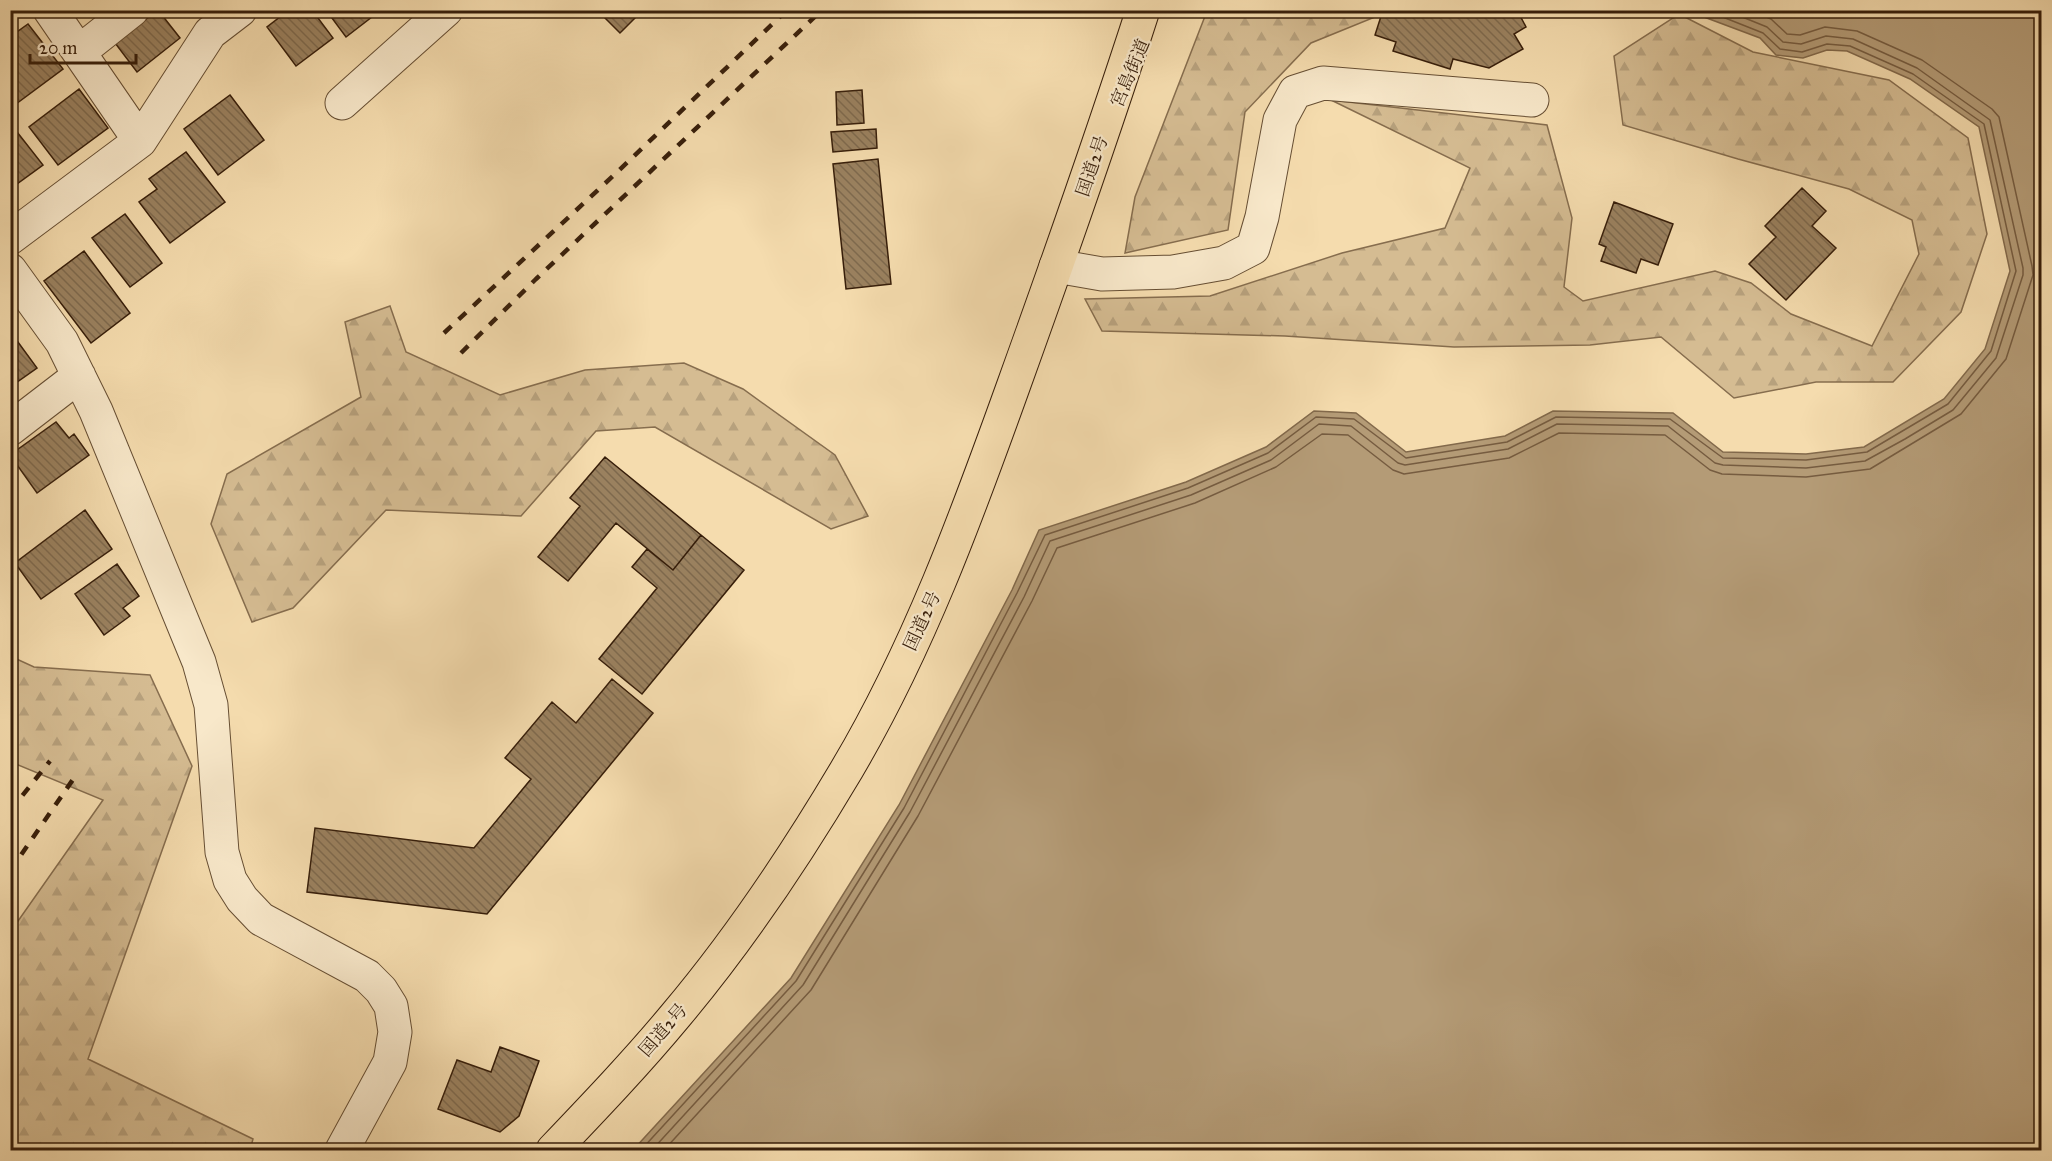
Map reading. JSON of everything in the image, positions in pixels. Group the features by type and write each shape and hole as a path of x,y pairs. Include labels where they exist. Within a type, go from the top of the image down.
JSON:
{"highway":[{"name":"国道2号","path":"553,1150 677,1014 732,944 796,852 849,767 896,678 938,587 974,494 1091,169 1143,10"},
{"name":"宮島街道","path":"1091,169 1125,82 1157,10"}],"street":[{"path":"50,10 140,141"},
{"path":"79,52 132,10"},
{"path":"10,237 140,141 210,33 240,10"},
{"path":"342,103 446,10"},
{"path":"1056,266 1102,274 1173,272 1224,262 1253,248 1262,217 1280,120 1295,92 1323,83 1532,100"},
{"path":"10,270 62,342 96,411 199,662 211,705 222,852 230,880 242,899 261,919 367,975 381,990 391,1006 395,1032 390,1062 342,1150"},
{"path":"10,429 79,376"}],"green space":[{"path":"1207,11 1376,11 1375,17 1311,43 1245,112 1228,230 1125,253 1135,197"},
{"path":"1679,14 1753,52 1889,80 1968,138 1987,234 1961,312 1893,382 1816,382 1734,398 1661,337 1590,345 1454,347 1285,336 1102,331 1085,299 1210,296 1342,253 1445,228 1470,168 1331,100 1547,125 1572,218 1564,287 1583,301 1715,271 1751,283 1791,314 1872,346 1919,254 1912,220 1849,189 1623,125 1614,56"},
{"path":"390,306 406,352 500,395 585,370 684,363 743,389 835,455 868,516 831,529 655,427 596,431 521,516 386,510 293,608 252,622 211,524 227,474 361,397 345,322"},
{"path":"10,656 34,667 150,675 192,766 88,1059 253,1139 250,1150 11,1150 11,931 103,800 11,762"}],"water":[{"path":"1688,11 2041,11 2041,1150 633,1150 791,978 899,805 1012,590 1039,530 1186,482 1266,447 1314,411 1356,413 1406,452 1505,436 1553,411 1673,413 1723,452 1806,454 1864,447 1944,399 1985,349 2010,271 1979,127 1910,79 1847,51 1827,50 1803,58 1776,55 1760,38"}],"building":[{"path":"158,10 180,38 137,72 115,43"},
{"path":"289,10 312,10 333,38 296,66 267,27"},
{"path":"326,10 381,10 346,37"},
{"path":"597,10 643,10 620,33"},
{"path":"1383,10 1517,10 1526,27 1514,34 1523,49 1489,68 1453,59 1450,69 1393,51 1396,42 1375,35"},
{"path":"28,24 63,69 16,104 10,96 10,37"},
{"path":"79,89 108,128 58,165 29,127"},
{"path":"862,90 864,123 837,125 836,92"},
{"path":"230,95 264,140 218,175 184,129"},
{"path":"10,123 43,165 10,189"},
{"path":"876,129 877,148 833,152 831,132"},
{"path":"186,152 225,202 170,243 139,202 157,189 149,179"},
{"path":"878,159 891,284 846,289 833,164"},
{"path":"1802,188 1826,211 1812,226 1836,248 1786,300 1749,264 1776,237 1765,226"},
{"path":"1614,202 1673,224 1658,265 1641,259 1636,273 1601,261 1606,247 1599,244"},
{"path":"125,214 162,263 130,287 92,238"},
{"path":"84,251 130,313 91,343 44,281"},
{"path":"15,338 37,368 10,387 10,341"},
{"path":"56,422 69,438 74,434 89,455 37,493 10,455"},
{"path":"605,457 701,535 673,570 616,523 568,581 538,557 580,506 570,498"},
{"path":"85,510 112,549 41,599 15,563"},
{"path":"701,535 744,570 642,694 599,659 657,588 632,567 647,549 673,570"},
{"path":"117,564 139,596 123,608 130,616 104,635 75,594"},
{"path":"612,679 653,713 487,914 307,892 315,828 474,848 531,779 505,758 552,702 576,723"},
{"path":"500,1047 539,1061 519,1116 500,1132 438,1109 457,1060 491,1072"}],"railway":[{"path":"444,333 787,10"},
{"path":"461,353 536,279 822,10"},
{"path":"10,811 50,761"},
{"path":"10,871 74,778"}]}
